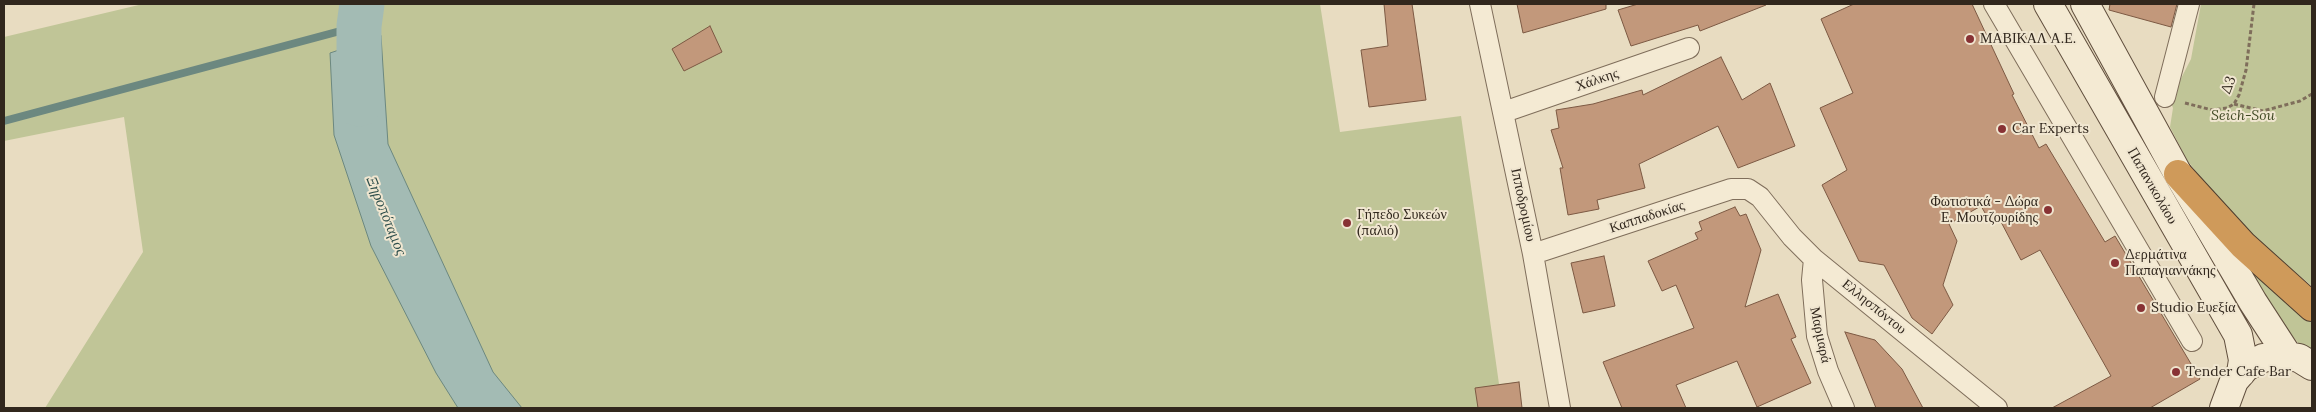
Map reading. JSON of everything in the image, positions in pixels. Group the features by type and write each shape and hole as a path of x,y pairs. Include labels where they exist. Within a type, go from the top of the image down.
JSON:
{"highway":[{"path":"2178,174 2243,246 2312,307"}],"main road":[{"name":"Παπανικολάου","path":"2048,4 2238,335 2243,360 2241,373"},
{"name":"Παπανικολάου","path":"2085,4 2178,174 2253,302 2300,361"},
{"path":"2226,405 2234,381 2246,367 2263,358 2281,355 2300,361"}],"street":[{"name":"Ιπποδρομίου","path":"1480,4 1533,254 1560,408"},
{"path":"1994,4 2192,341"},
{"path":"2166,97 2190,4"},
{"name":"Χάλκης","path":"1504,112 1689,48"},
{"name":"Καππαδοκίας","path":"1533,254 1731,189 1748,189 1760,197"},
{"name":"Ελλησπόντου","path":"1760,197 1792,237 1814,259 1997,408"},
{"name":"Μαρμαρά","path":"1814,259 1812,286 1817,336 1831,379 1844,408"}],"path":[{"name":"Δ3","path":"2166,97 2212,110 2227,108 2234,104 2239,95 2246,70 2254,4"},
{"path":"2234,104 2263,111 2300,101 2312,94"}],"green space":[{"path":"143,4 1320,4 1340,132 1461,116 1499,384 1519,382 1522,408 45,408 143,252 124,117 4,141 4,37"},
{"name":"Seich-Sou","path":"2201,4 2312,4 2312,286 2251,236 2224,208 2187,160 2170,127 2173,108 2170,100 2191,59"},
{"path":"2244,264 2312,323 2312,360 2254,289"}],"water":[{"path":"381,36 388,144 493,372 522,408 458,408 436,373 371,246 334,135 330,53"}],"building":[{"path":"1384,4 1412,4 1426,100 1369,107 1361,50 1388,46"},
{"path":"1517,4 1606,4 1606,9 1523,33"},
{"path":"1638,4 1766,5 1700,31 1698,25 1631,46 1618,10"},
{"path":"1854,4 1972,4 2014,94 2012,95 2039,148 2046,144 2105,242 2115,236 2200,379 2150,408 2052,408 2111,376 2040,250 2021,260 2000,220 1992,225 1981,206 1949,224 1957,241 1943,285 1953,305 1932,334 1912,318 1884,265 1859,261 1822,185 1847,170 1820,108 1853,93 1821,19"},
{"path":"2110,4 2177,4 2171,27 2109,10"},
{"path":"710,26 722,52 684,71 672,49"},
{"path":"1721,57 1742,100 1770,83 1795,146 1738,168 1718,126 1639,164 1645,188 1597,200 1599,209 1568,215 1560,168 1563,168 1551,130 1559,128 1556,110 1593,104 1642,90 1643,95"},
{"path":"1735,207 1740,216 1746,214 1761,250 1745,307 1778,294 1796,337 1791,339 1811,383 1757,407 1737,361 1676,385 1686,408 1622,408 1603,362 1694,328 1676,285 1662,291 1648,261 1698,239 1695,233 1702,230 1699,222"},
{"path":"1604,256 1615,306 1583,313 1571,263"},
{"path":"1845,332 1875,340 1902,369 1923,408 1876,408"},
{"path":"1519,382 1522,408 1478,408 1475,388"}],"waterway":[{"name":"Ξηροπόταμος","path":"359,104 359,26 362,4"},
{"path":"4,121 359,26"}],"place":[{"name":"ΜΑΒΙΚΑΛ Α.Ε.","path":"1970,39"},
{"name":"Car Experts","path":"2002,129"},
{"name":"Φωτιστικά - Δώρα Ε. Μουτζουρίδης","path":"2048,210"},
{"name":"Γήπεδο Συκεών (παλιό)","path":"1347,223"},
{"name":"Δερμάτινα Παπαγιαννάκης","path":"2115,263"},
{"name":"Studio Ευεξία","path":"2141,308"},
{"name":"Tender Cafe Bar","path":"2176,372"}]}
